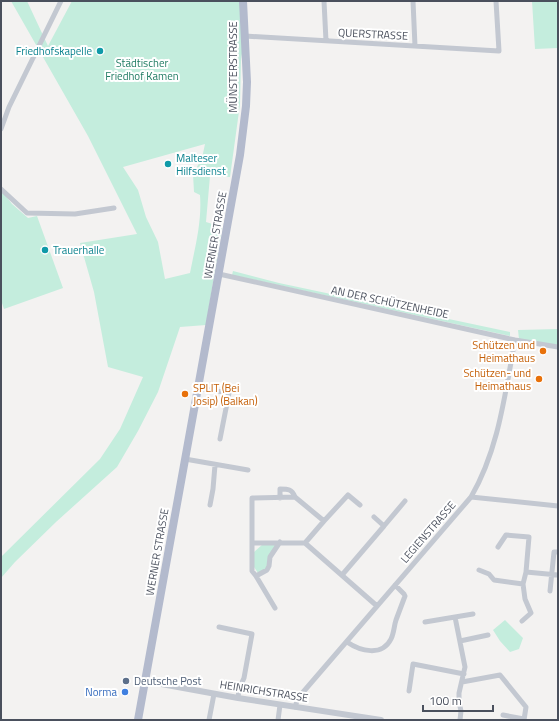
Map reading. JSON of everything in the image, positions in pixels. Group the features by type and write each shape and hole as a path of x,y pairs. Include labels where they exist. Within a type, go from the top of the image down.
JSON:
{"main road":[{"name":"MÜNSTERSTRASSE","path":"243,1 246,36 247,82 243,132"},
{"name":"WERNER STRASSE","path":"138,720 243,132"}],"street":[{"path":"1,129 9,107 61,1"},
{"path":"324,1 326,41"},
{"path":"413,1 415,46"},
{"name":"QUERSTRASSE","path":"246,36 499,51 496,1"},
{"path":"1,189 27,213 75,214 114,208"},
{"name":"AN DER SCHÜTZENHEIDE","path":"218,274 516,340 558,347"},
{"name":"LEGIENSTRASSE","path":"295,707 298,698 471,497 482,479 490,459 500,419 516,340"},
{"path":"198,388 229,393 220,439"},
{"path":"185,459 248,470"},
{"path":"210,505 215,464"},
{"path":"280,498 280,489 289,488 295,497 324,521"},
{"path":"305,543 348,495 360,505"},
{"path":"275,608 252,571 252,498 295,497"},
{"path":"471,497 558,506"},
{"path":"342,575 405,501"},
{"path":"374,517 384,526"},
{"path":"498,547 506,535 529,537 526,572 523,584 525,599 531,613 522,621"},
{"path":"256,576 267,570 270,556 280,542"},
{"path":"252,543 305,543 377,606"},
{"path":"550,591 556,552"},
{"path":"479,570 489,574 494,580 523,584"},
{"path":"526,572 558,575"},
{"path":"347,642 357,648 370,651 381,649 388,644 405,596 395,585"},
{"path":"425,622 474,614"},
{"path":"455,617 465,667 459,693 461,711 460,720"},
{"path":"219,627 252,634 244,678 239,689 238,698"},
{"path":"460,641 488,635"},
{"path":"409,691 413,664 464,674"},
{"path":"462,682 500,675 526,708 524,720 503,715"},
{"name":"HEINRICHSTRASSE","path":"145,681 238,698 381,720"},
{"path":"209,720 214,694"},
{"path":"278,720 280,704"}],"green space":[{"name":"Städtischer Friedhof Kamen","path":"11,1 27,1 48,46 72,1 242,1 245,38 241,59 240,104 230,177 210,176 206,222 222,227 206,325 180,327 158,392 117,467 56,522 15,562 1,578 2,556 100,459 120,429 143,377 108,367 94,292 80,243 137,234 88,136","holes":["205,144 202,158 193,174 194,192 200,195 200,215 198,234 190,273 165,279 158,242 146,217 138,190 123,167"]},
{"path":"532,1 558,1 558,48 535,49"},
{"path":"3,192 12,204 28,218 37,216 63,288 4,309 1,300 1,195"},
{"path":"233,271 279,283 510,332 510,336 232,275"},
{"path":"558,329 558,345 519,339 518,330"},
{"path":"263,544 276,544 267,568 258,573 254,567 254,552"},
{"path":"505,620 523,638 519,649 510,652 493,630"}],"place":[{"name":"Friedhofskapelle","path":"100,51"},
{"name":"Malteser Hilfsdienst","path":"168,164"},
{"name":"Trauerhalle","path":"45,250"},
{"name":"Schützen und Heimathaus","path":"543,351"},
{"name":"Schützen- und Heimathaus","path":"539,379"},
{"name":"SPLIT (Bei Josip) (Balkan)","path":"185,394"},
{"name":"Deutsche Post","path":"126,681"},
{"name":"Norma","path":"125,692"}]}
